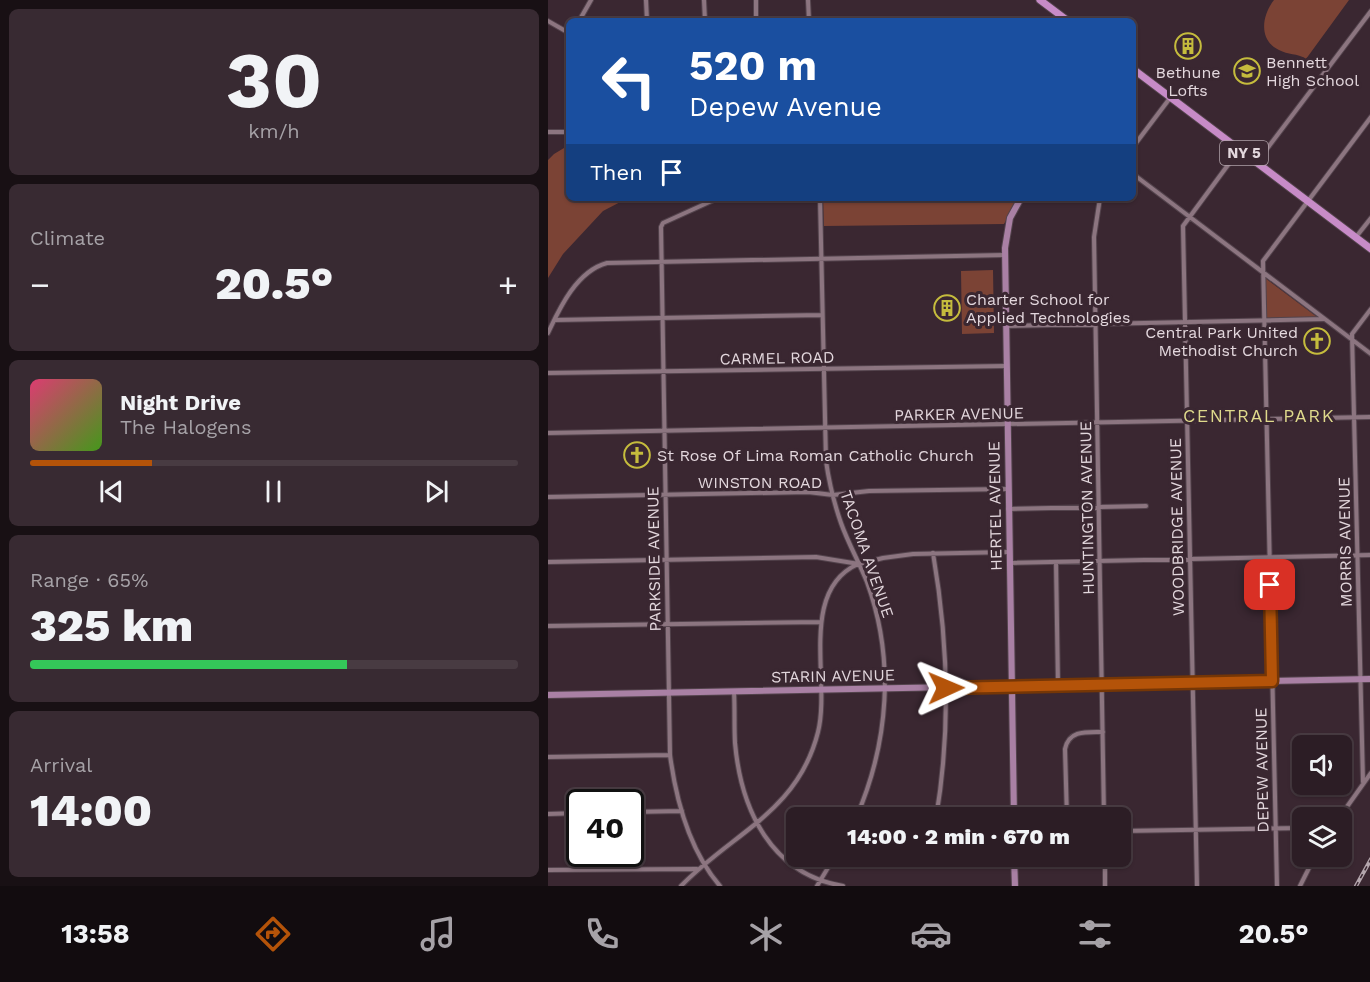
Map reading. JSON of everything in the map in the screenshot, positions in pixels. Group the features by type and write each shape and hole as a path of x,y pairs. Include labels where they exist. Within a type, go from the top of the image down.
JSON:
{"main road":[{"path":"1040,0 1064,18"},
{"name":"NY 5","path":"1136,71 1370,249"}],"street":[{"path":"582,18 591,0"},
{"path":"646,0 647,18"},
{"path":"704,0 705,18"},
{"path":"756,0 756,18"},
{"path":"809,0 809,18"},
{"path":"1257,163 1370,11"},
{"path":"548,21 566,31"},
{"path":"1136,143 1170,97"},
{"name":"DEPEW AVENUE","path":"1277,886 1264,259 1370,117"},
{"path":"548,132 566,132"},
{"name":"WOODBRIDGE AVENUE","path":"1197,886 1183,226 1240,150"},
{"path":"1136,176 1370,354"},
{"name":"PARKSIDE AVENUE","path":"711,201 664,222 661,227 661,261 670,754 682,811 704,863 720,886"},
{"name":"TACOMA AVENUE","path":"820,201 826,461 841,524 871,594 884,652 886,689 879,748 860,807"},
{"name":"HERTEL AVENUE","path":"1014,807 1005,255 1008,225 1020,201"},
{"name":"HUNTINGTON AVENUE","path":"1099,201 1094,233 1104,807"},
{"path":"1356,238 1370,219"},
{"path":"548,333 582,278 593,268 607,263 1005,255"},
{"path":"1352,340 1352,334 1370,309"},
{"path":"555,320 822,315"},
{"path":"1006,326 1324,319"},
{"name":"MORRIS AVENUE","path":"1352,340 1363,782"},
{"name":"CARMEL ROAD","path":"548,373 1006,366"},
{"name":"PARKER AVENUE","path":"548,433 1370,417"},
{"name":"WINSTON ROAD","path":"548,497 808,492 833,495 869,491 1008,489"},
{"path":"1008,509 1145,506"},
{"path":"680,886 704,863 757,823 783,799 807,762 818,732 822,690 821,622 824,605 832,586 847,569 889,557 933,553 1009,552"},
{"path":"933,553 942,622 946,688 945,741 937,807"},
{"path":"1009,563 1370,555"},
{"path":"548,561 816,558 859,564"},
{"path":"1056,562 1058,686"},
{"path":"548,626 821,622"},
{"name":"STARIN AVENUE","path":"548,694 1370,679"},
{"path":"734,692 738,764 745,792 767,841 781,857 797,869 821,880 843,886"},
{"path":"1067,807 1065,749 1068,740 1077,733 1103,732"},
{"path":"548,757 670,754"},
{"path":"1346,807 1370,773"},
{"path":"644,812 682,811"},
{"path":"548,814 566,813"},
{"path":"1131,831 1292,828"},
{"path":"817,886 829,867"},
{"path":"1014,867 1015,886"},
{"path":"1105,867 1105,886"},
{"path":"1300,886 1310,867"},
{"path":"548,870 698,869"}],"shaded area":[{"path":"1274,0 1349,0 1306,59 1279,50 1268,40 1265,34 1265,20"},
{"path":"566,147 566,201 622,201 603,211 563,254 548,278 548,160"},
{"path":"823,201 1016,201 1004,224 824,226"},
{"path":"993,270 994,333 962,334 961,271"},
{"path":"1265,278 1317,317 1267,318"}],"railway":[{"path":"1356,886 1371,859"}],"place":[{"name":"Bethune Lofts","path":"1188,46"},
{"name":"Bennett High School","path":"1247,71"},
{"name":"Charter School for Applied Technologies","path":"947,308"},
{"name":"Central Park United Methodist Church","path":"1317,341"},
{"name":"St Rose Of Lima Roman Catholic Church","path":"637,455"}],"district":[{"name":"CENTRAL PARK","path":"1259,415"}],"route":[{"path":"946,688 1272,681 1270,585"}]}
